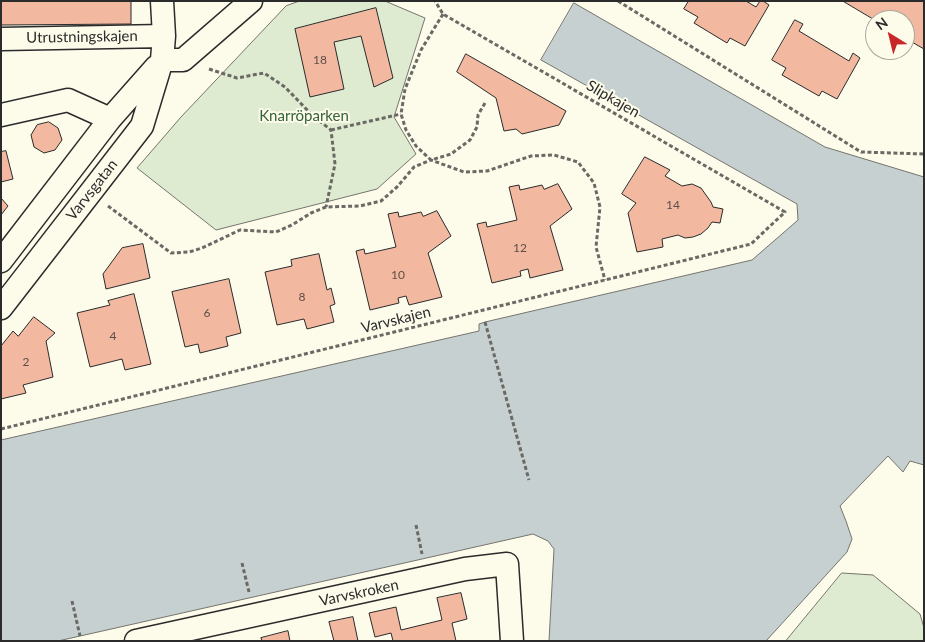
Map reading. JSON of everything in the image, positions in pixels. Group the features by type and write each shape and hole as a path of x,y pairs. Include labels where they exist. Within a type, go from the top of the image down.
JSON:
{"street":[{"name":"Varvsgatan","path":"1,308 142,126 162,60 164,36 162,1"},
{"path":"162,60 183,60 251,1"},
{"name":"Utrustningskajen","path":"1,39 164,36"},
{"name":"Varvsgatan","path":"1,261 110,119 162,60"},
{"path":"1,115 68,100 110,119"},
{"name":"Varvskroken","path":"136,641 465,570 507,564 512,641"}],"path":[{"name":"Slipkajen","path":"434,1 444,14 786,212"},
{"path":"618,1 861,152 924,154"},
{"path":"444,14 421,50 405,89 401,114 406,130 416,146 431,160 464,172 487,171 531,156 554,155 578,162 594,183 600,207 596,247 605,280"},
{"path":"237,78 264,73 285,86 312,115 331,130 335,164 326,207"},
{"path":"101,201 171,253 189,252 202,248 240,230 276,232 292,226 311,213 326,207 360,206 381,201 397,187 414,166 451,154 470,140 477,127 478,116 485,103"},
{"path":"331,130 401,114"},
{"name":"Varvskajen","path":"1,429 751,244 786,212"},
{"path":"485,322 529,480"},
{"path":"416,525 423,559"},
{"path":"242,563 251,598"},
{"path":"72,602 80,636"}],"green space":[{"name":"Knarröparken","path":"300,1 385,1 425,18 394,117 416,154 377,189 216,230 137,168 181,117 286,6"},
{"path":"842,573 873,575 920,614 924,628 924,641 786,641"}],"shaded area":[{"path":"574,3 825,147 924,177 924,465 910,461 903,472 888,456 840,506 852,539 847,552 766,641 549,641 554,549 548,541 533,534 58,641 1,641 1,440 479,331 479,324 485,322 752,260 798,220 797,204 541,60"}],"building":[{"path":"1,1 131,1 131,24 1,25"},
{"path":"689,1 746,1 756,7 760,1 763,1 769,5 745,46 730,38 727,43 694,23 698,17 684,9"},
{"path":"843,1 924,1 924,49 915,44 915,10 865,10 865,14"},
{"path":"376,8 393,78 374,87 361,36 334,42 344,89 310,97 295,29"},
{"path":"795,20 803,24 799,31 849,61 853,53 860,58 837,99 822,91 819,96 782,75 786,68 772,60"},
{"path":"466,54 566,111 559,125 522,134 516,129 504,131 496,98 457,72"},
{"path":"49,122 58,128 62,140 55,150 44,153 34,147 31,135 37,125"},
{"path":"6,151 13,179 1,182 1,152"},
{"path":"645,157 670,170 665,176 682,186 692,184 701,188 713,207 723,209 720,223 712,222 701,234 693,237 685,238 678,235 662,239 663,247 637,252 628,213 636,203 622,194"},
{"path":"558,184 572,209 550,226 563,270 530,278 528,269 520,271 521,276 492,283 477,224 486,222 487,227 517,220 509,187 519,185 520,190 542,185 544,189"},
{"path":"1,198 8,206 1,215"},
{"path":"437,211 451,236 428,253 442,297 409,305 406,296 398,298 399,303 370,310 356,251 364,249 365,254 396,247 388,214 398,212 399,217 421,212 423,216"},
{"path":"143,244 150,278 106,289 103,274 122,248"},
{"path":"319,254 327,290 331,288 335,304 330,306 334,322 307,329 304,319 277,325 265,272 292,266 291,260"},
{"path":"229,279 241,333 226,337 228,346 200,353 198,344 185,347 172,292"},
{"path":"134,294 151,364 125,370 122,359 90,367 77,313 110,305 108,301"},
{"path":"34,317 55,333 46,341 53,377 23,385 26,393 1,399 1,346 13,331 18,336"},
{"path":"461,593 467,619 452,623 456,641 393,641 391,633 375,637 369,613 396,607 401,630 442,620 437,598"},
{"path":"353,617 358,641 334,641 329,622"},
{"path":"288,631 290,641 262,641 261,638"}]}
